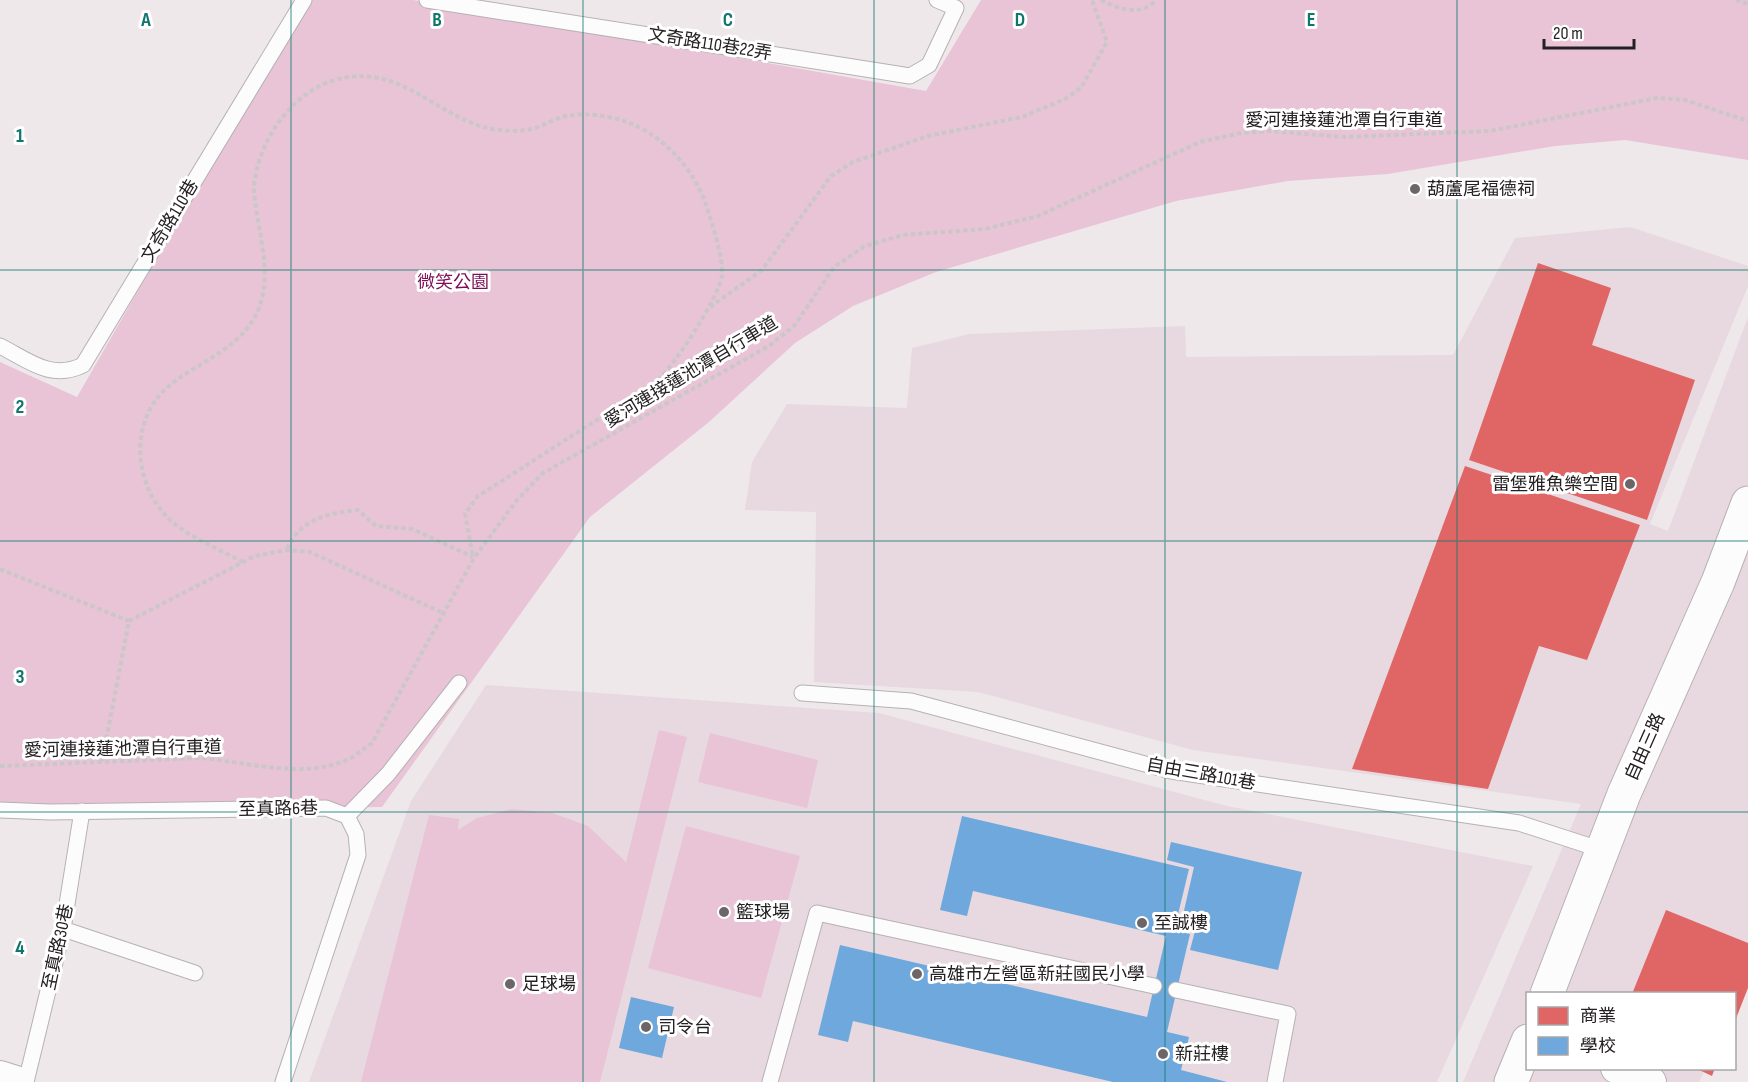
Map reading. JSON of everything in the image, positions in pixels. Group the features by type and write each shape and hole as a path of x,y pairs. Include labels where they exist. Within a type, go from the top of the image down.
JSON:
{"street":[{"name":"自由三路","path":"1547,992 1624,794 1718,582 1748,502"},
{"path":"1510,1082 1526,1043"},
{"path":"1621,1070 1651,1082"},
{"path":"0,1076 19,1082"}],"lane":[{"name":"文奇路110巷","path":"0,346 48,370 68,373 83,365 304,0"},
{"name":"文奇路110巷22弄","path":"427,0 910,76 929,65 956,8 937,0"},
{"path":"283,1082 358,855 356,834 347,816 388,774 459,683"},
{"name":"自由三路101巷","path":"802,693 911,701 1171,771 1519,823 1602,850"},
{"name":"至真路6巷","path":"0,810 326,808 347,816"},
{"name":"至真路30巷","path":"26,1082 63,929 82,811"},
{"path":"770,1082 817,913 1154,986"},
{"path":"63,929 195,973"},
{"path":"1176,990 1288,1014 1275,1082"}],"path":[{"path":"710,307 762,270 831,176 854,162 928,136 1022,117 1065,99 1081,88 1107,42 1092,0"},
{"path":"1101,0 1129,11 1149,8 1156,0"},
{"path":"1736,0 1748,4"},
{"path":"243,562 169,519 151,496 141,469 140,440 148,412 166,389 188,372 212,360 246,328 258,310 265,288 262,246 255,204 256,169 268,137 286,113 314,91 332,81 361,78 381,79 412,89 476,124 493,129 532,129 572,115 591,115 622,120 674,152 703,194 714,228 722,275 710,307 657,381 478,496 465,514 474,558"},
{"name":"愛河連接蓮池潭自行車道","path":"0,766 201,758 301,770 348,759 372,743 474,558 517,500 543,473 769,346 795,325 834,267 865,246 903,235 985,229 1038,216 1200,142 1241,133 1270,131 1344,137 1490,131 1658,98 1685,100 1748,121"},
{"path":"286,549 293,534 327,513 358,510 376,526 412,528 474,558"},
{"path":"0,569 129,621 255,556 286,549 310,552 443,613"},
{"path":"102,761 129,621"}],"shaded area":[{"path":"1630,227 1748,266 1748,286 1650,524 1668,531 1748,317 1748,976 1736,992 1526,992 1526,1070 1705,1070 1699,1082 1463,1082 1581,804 1193,750 978,692 814,682 816,512 745,510 752,462 787,404 907,408 912,348 969,334 1185,326 1186,357 1453,355 1515,238"},
{"name":"高雄市左營區新莊國民小學","path":"486,685 879,713 1227,806 1533,866 1437,1082 309,1082 411,801"}],"green space":[{"name":"微笑公園","path":"305,0 413,0 926,91 981,0 1748,0 1748,160 1625,140 1555,146 1388,174 1288,181 1176,201 936,272 853,306 795,343 709,422 590,517 382,807 0,810 0,362 77,397"},
{"path":"659,730 687,737 600,1082 361,1082 429,815 459,819 458,830 477,818 512,809 552,813 588,826 626,862"},
{"path":"710,733 818,760 807,808 698,782"},
{"name":"籃球場","path":"686,826 800,856 761,998 648,968"}],"building: 商業":[{"path":"1538,263 1611,288 1592,345 1695,380 1647,520 1469,460"},
{"path":"1465,466 1640,525 1587,660 1539,646 1488,789 1352,769"},
{"path":"1666,910 1748,943 1748,988 1736,1018 1736,992 1633,992"},
{"path":"1699,1070 1714,1070 1712,1076"}],"building: 學校":[{"path":"962,816 1189,869 1174,931 1190,934 1167,1032 1189,1037 1181,1070 1227,1082 1113,1082 853,1021 848,1042 818,1035 840,945 1147,1017 1166,936 973,891 967,916 940,910"},
{"path":"1171,842 1302,872 1278,970 1190,950 1195,931 1180,928 1194,867 1167,860"},
{"name":"司令台","path":"631,997 674,1007 662,1058 619,1048"}],"place":[{"name":"葫蘆尾福德祠","path":"1415,189"},
{"name":"雷堡雅魚樂空間","path":"1630,484"},
{"name":"籃球場","path":"724,912"},
{"name":"至誠樓","path":"1142,923"},
{"name":"高雄市左營區新莊國民小學","path":"917,974"},
{"name":"足球場","path":"510,984"},
{"name":"司令台","path":"646,1027"},
{"name":"新莊樓","path":"1163,1054"}]}
